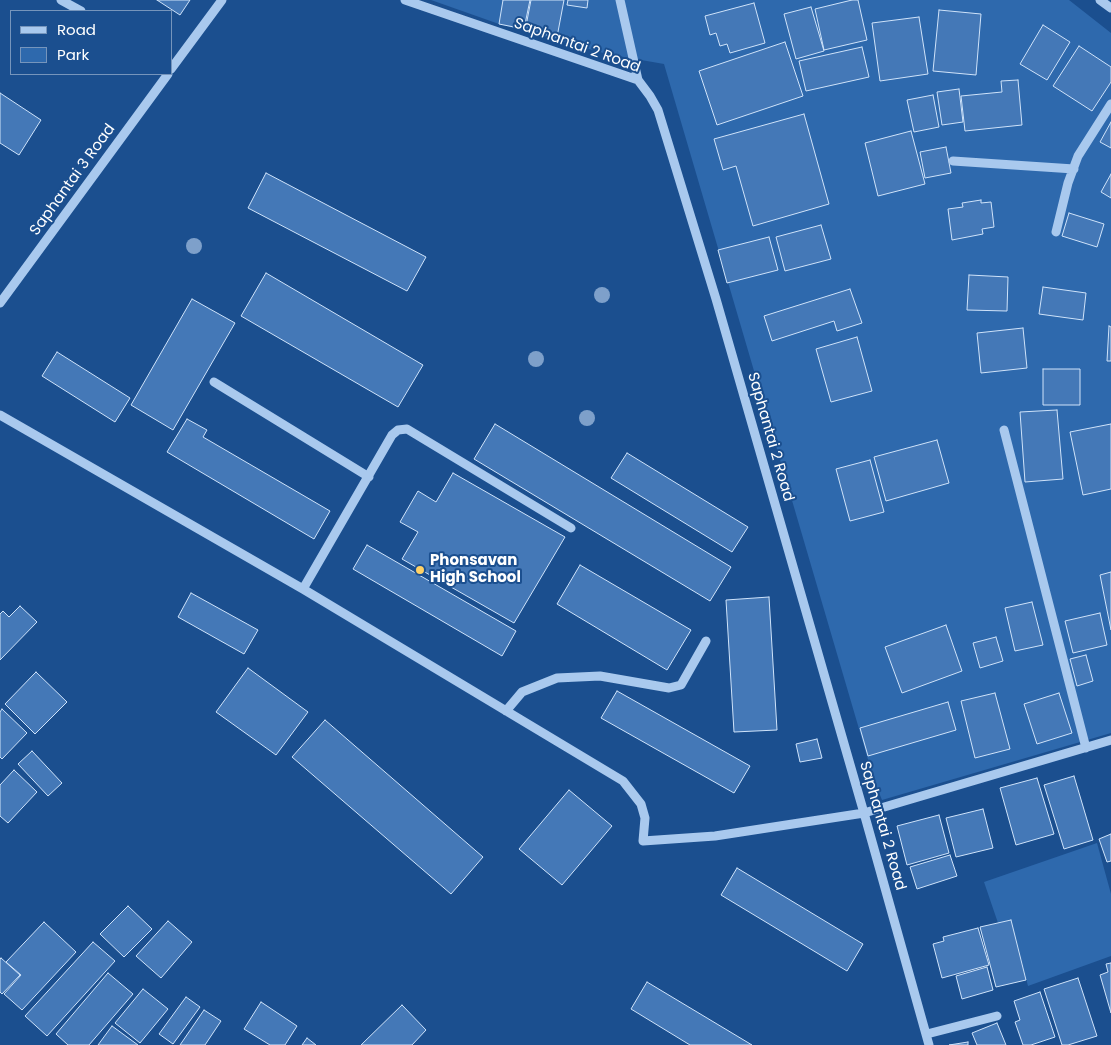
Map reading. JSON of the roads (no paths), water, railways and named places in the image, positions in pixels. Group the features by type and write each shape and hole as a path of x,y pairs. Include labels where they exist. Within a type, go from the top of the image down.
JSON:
{"street":[{"path":"61,0 79,10"},
{"path":"173,64 222,0"},
{"name":"Saphantai 2 Road","path":"405,0 638,80 658,110 716,299 929,1045"},
{"path":"620,0 638,80"},
{"path":"1100,0 1111,8"},
{"name":"Saphantai 3 Road","path":"0,303 167,75"},
{"path":"1056,232 1065,191 1078,156 1111,104"},
{"path":"953,161 1074,169"},
{"path":"214,382 368,477"},
{"path":"0,415 303,589 623,781 641,804 645,818 643,841 715,836 864,812 1111,740"},
{"path":"303,589 392,434 398,430 407,429 571,528"},
{"path":"1004,430 1086,748"},
{"path":"506,711 522,692 557,678 600,676 669,688 681,685 706,641"},
{"path":"927,1034 998,1016"}],"place":[{"name":"Phonsavan High School","path":"420,570"}]}
